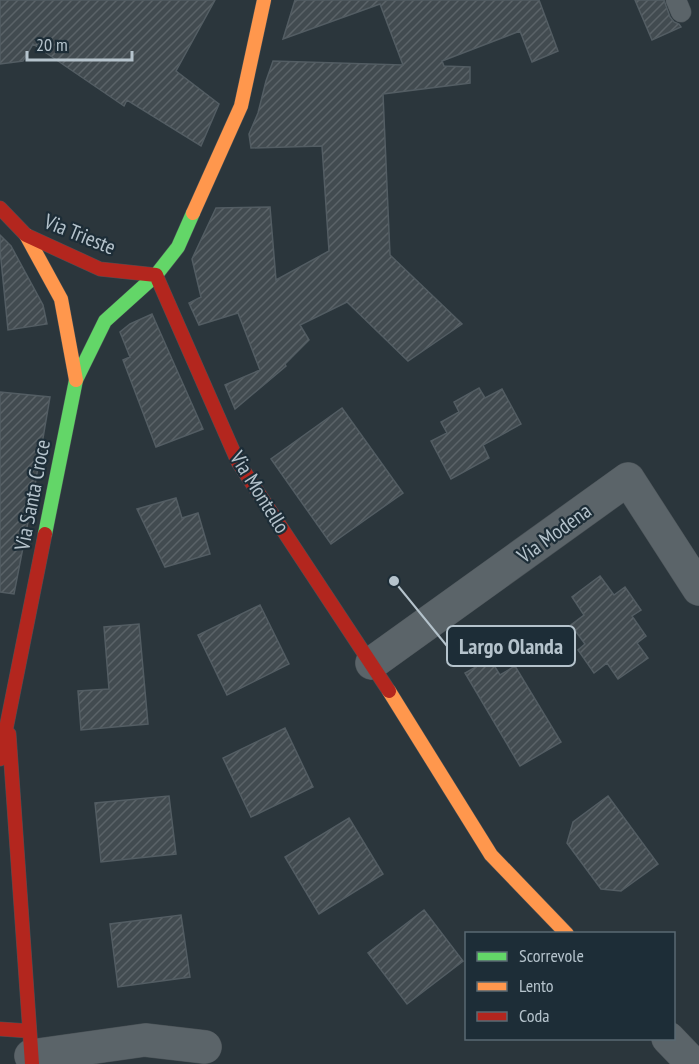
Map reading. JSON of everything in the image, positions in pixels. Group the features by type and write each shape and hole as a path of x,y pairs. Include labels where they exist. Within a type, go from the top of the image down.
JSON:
{"street":[{"path":"76,380 105,321 156,275 178,247 241,106 264,0"},
{"name":"Via Trieste","path":"0,208 26,235 100,269 156,275"},
{"path":"26,235 61,299 76,380"},
{"name":"Via Montello","path":"156,275 238,462 372,663 491,855 566,932"},
{"name":"Via Santa Croce","path":"0,759 76,380"},
{"name":"Via Modena","path":"372,663 628,479 699,589"},
{"path":"9,721 16,905 24,944 31,1050"},
{"path":"13,960 24,944"},
{"path":"0,1029 31,1050 145,1040 205,1047"},
{"path":"670,1040 693,1064"}],"building":[{"path":"0,0 215,0 176,71 219,104 201,146 127,100 124,106 33,44 23,61 0,64"},
{"path":"295,0 539,0 558,51 532,62 520,31 442,61 444,66 470,67 470,83 383,94 390,255 462,324 408,361 347,302 300,325 309,340 285,364 286,366 235,409 225,385 260,370 238,313 199,325 189,303 201,297 192,259 216,208 270,207 276,280 329,251 322,146 251,148 249,134 258,113 273,61 403,65 380,4 283,39"},
{"path":"635,0 664,0 670,17 681,27 652,40"},
{"path":"0,235 11,246 43,305 47,324 8,330"},
{"path":"152,314 203,429 156,447 123,360 130,357 120,332 130,324"},
{"path":"479,388 485,398 502,389 521,424 483,445 489,458 451,479 431,441 447,433 441,422 459,412 454,402"},
{"path":"0,392 50,397 14,594 0,592"},
{"path":"342,408 403,493 331,544 271,459"},
{"path":"176,498 182,518 198,513 210,554 165,567 137,509"},
{"path":"600,576 614,595 625,587 641,610 632,616 646,636 637,643 648,658 618,679 607,663 594,673 578,650 585,644 571,625 584,615 572,597"},
{"path":"260,605 289,664 227,695 198,635"},
{"path":"139,624 148,724 81,730 78,691 109,689 104,627"},
{"path":"490,659 500,675 515,666 561,742 520,766 465,673"},
{"path":"285,728 313,787 251,817 223,758"},
{"path":"169,796 176,854 101,862 95,803"},
{"path":"608,796 658,864 621,891 601,889 567,843 573,822"},
{"path":"349,818 383,874 319,914 285,857"},
{"path":"424,910 463,961 407,1004 368,953"},
{"path":"181,915 190,977 118,987 110,924"}],"traffic: fast":[{"path":"45,534 76,380 105,321 156,275 178,247 193,213"}],"traffic: slow":[{"path":"193,213 241,106 264,0"},
{"path":"26,235 61,299 76,380"},
{"path":"389,691 491,855 565,932"}],"traffic: jam":[{"path":"0,208 26,235 100,269 156,275"},
{"path":"156,275 238,462 389,691"},
{"path":"0,759 45,534"},
{"path":"9,734 32,1064"},
{"path":"0,1029 29,1031"}],"place":[{"name":"Largo Olanda","path":"394,581"}]}
